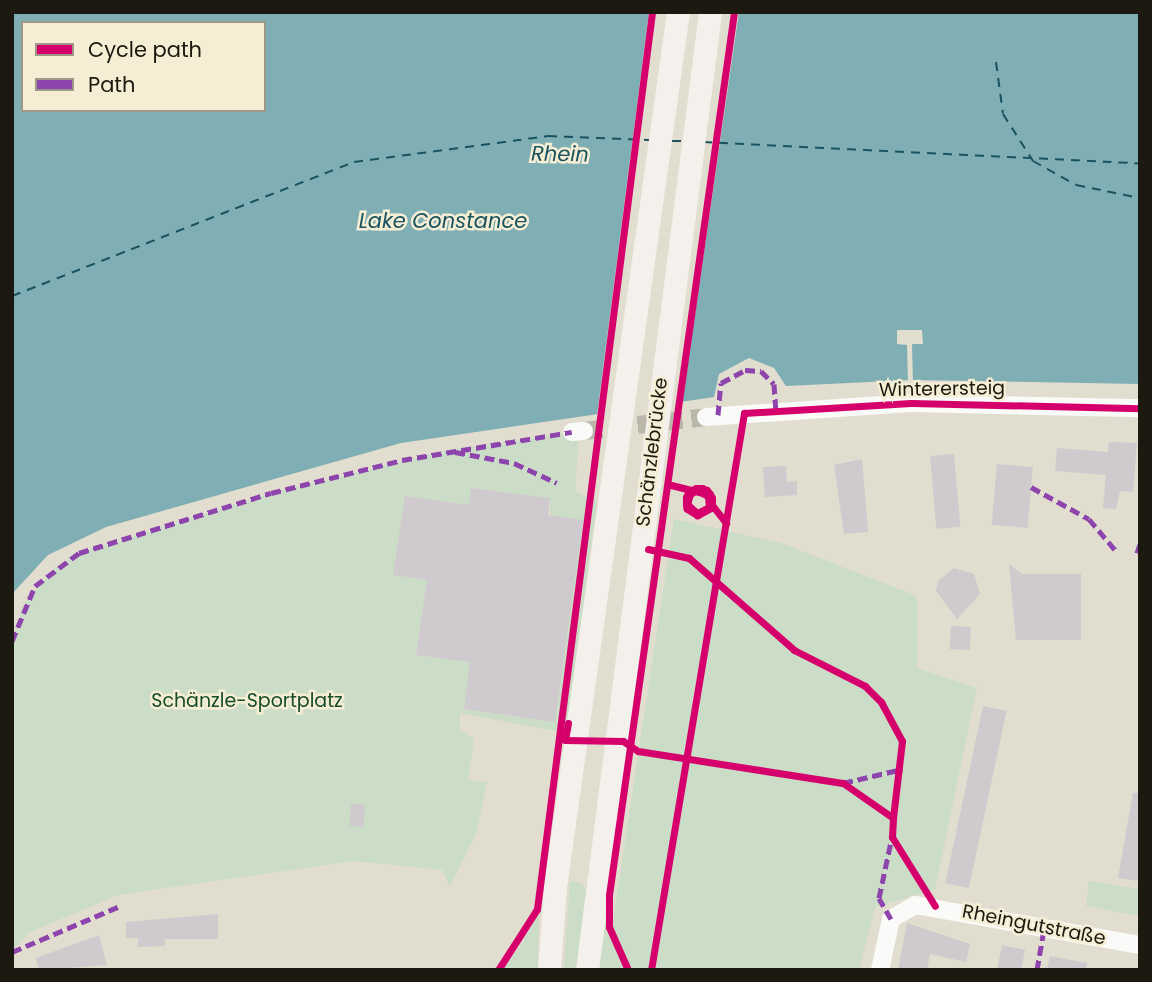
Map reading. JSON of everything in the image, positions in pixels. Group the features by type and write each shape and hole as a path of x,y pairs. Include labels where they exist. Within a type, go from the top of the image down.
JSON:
{"main road":[{"name":"Schänzlebrücke","path":"549,970 555,887 678,12"},
{"name":"Schänzlebrücke","path":"587,970 710,12"}],"street":[{"name":"Winterersteig","path":"706,417 911,403 1140,408"},
{"name":"Rheingutstraße","path":"880,970 891,919 915,905 935,906 1140,945"}],"green space":[{"name":"Schänzle-Sportplatz","path":"579,432 575,491 597,502 566,733 460,713 460,730 474,739 468,780 487,782 477,831 450,887 442,870 354,861 118,895 28,933 12,951 12,641 22,606 54,568 79,553 271,493 448,450","holes":["472,488 550,499 554,722 464,709 470,662 416,655 427,580 394,575 405,496 469,505"]},
{"path":"674,519 781,543 917,596 917,668 977,688 935,889 875,907 859,970 595,970 604,915 610,940"},
{"path":"570,881 582,883 586,891 577,970 564,970"},
{"path":"1089,881 1140,889 1140,916 1086,906"},
{"path":"539,911 538,970 502,970 522,944"}],"water":[{"name":"Lake Constance","path":"12,12 1140,12 1140,384 911,380 786,386 774,368 749,358 719,374 714,397 401,443 106,527 48,555 12,594"}],"pier":[{"path":"649,12 739,12 682,404 597,415"},
{"path":"897,330 922,330 923,344 912,344 913,384 908,384 907,345 897,344"}],"building":[{"path":"1109,442 1137,443 1133,492 1120,491 1116,509 1103,508 1106,475 1055,471 1057,448 1108,452"},
{"path":"954,454 960,527 936,529 930,456"},
{"path":"862,459 868,532 844,534 834,465"},
{"path":"997,464 1033,467 1028,528 992,525"},
{"path":"786,466 787,482 797,481 797,495 765,497 763,467"},
{"path":"471,488 550,498 548,515 583,520 555,722 464,709 470,662 416,655 427,580 393,575 405,496 469,505"},
{"path":"1009,564 1022,574 1081,574 1081,640 1016,640"},
{"path":"954,568 974,574 980,594 957,619 936,591 938,581"},
{"path":"951,626 971,627 970,650 950,649"},
{"path":"983,706 1006,711 969,888 945,883"},
{"path":"1133,793 1140,793 1140,881 1118,878"},
{"path":"351,804 365,805 363,827 349,826"},
{"path":"218,914 218,939 165,939 165,946 138,947 138,938 126,938 126,922"},
{"path":"907,923 970,944 966,962 930,954 927,970 898,970"},
{"path":"99,935 107,965 39,970 36,958"},
{"path":"1002,945 1025,950 1021,970 997,970"},
{"path":"1050,956 1087,963 1086,970 1047,970"}],"ferry route":[{"path":"996,62 1003,114 1033,161 1076,185 1140,198"},
{"path":"12,296 354,162 548,136 649,140"},
{"path":"672,141 684,141"},
{"path":"703,142 1140,163"}],"tunnel":[{"path":"584,431 706,417"}],"marked path":[{"path":"718,415 721,383 745,370 761,371 774,384 776,411"},
{"path":"12,641 35,586 79,553 271,493 402,460 572,432"},
{"path":"455,452 514,463 557,483"},
{"path":"1031,487 1089,519 1117,552"},
{"path":"1137,553 1140,544"},
{"path":"843,783 902,769"},
{"path":"891,919 879,898 892,837"},
{"path":"12,952 120,906"},
{"path":"1037,970 1044,929"}],"cycle path":[{"path":"498,970 537,909 652,12"},
{"path":"628,970 609,927 609,895 734,12"},
{"path":"651,970 744,413 911,403 1140,408"},
{"path":"671,485 700,492 708,496 709,507 697,513 687,504 690,494 693,492 697,490 701,490 709,495 710,508 698,515 687,505 689,494 692,491 697,489 701,489 710,495 711,508 697,515 687,509 686,497 688,493 692,490 696,488 707,490 712,498 712,505 726,523"},
{"path":"648,549 689,558 794,650 865,686 881,702 902,741 893,818"},
{"path":"568,723 565,740 623,741 638,751 843,783 893,818 892,837 935,906"}],"water label":[{"name":"Rhein","path":"560,154"}]}
